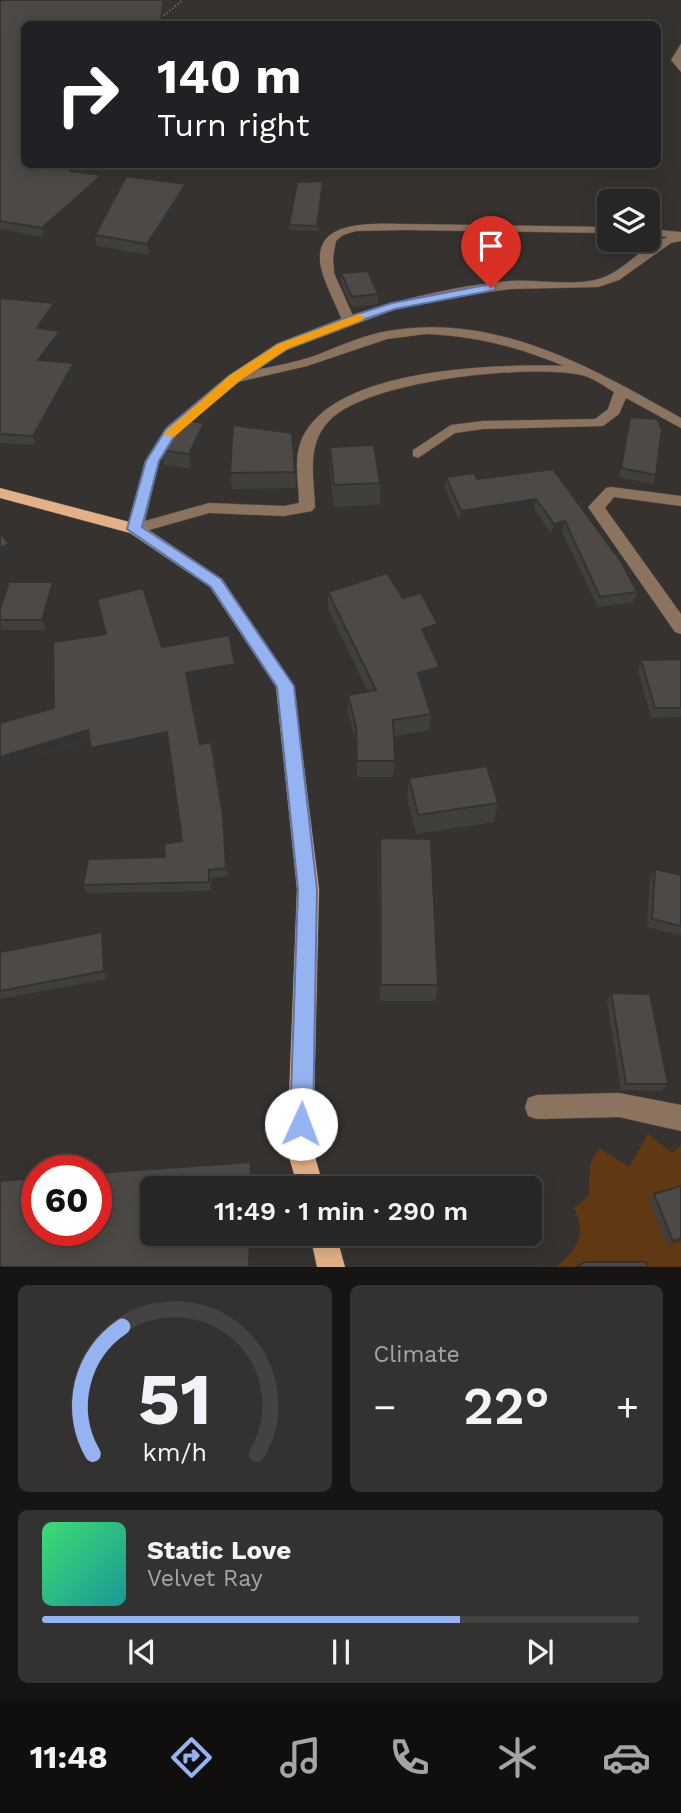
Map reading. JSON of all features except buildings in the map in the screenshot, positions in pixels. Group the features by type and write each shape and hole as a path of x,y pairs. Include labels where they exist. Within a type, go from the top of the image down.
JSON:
{"main road":[{"path":"0,493 135,529 216,583 285,686 308,889 300,1150 307,1176"},
{"path":"326,1246 331,1267"}],"street":[{"path":"681,47 674,60 681,69"},
{"path":"349,321 327,265 331,240 339,233 355,228 405,227 597,230"},
{"path":"660,233 681,236"},
{"path":"582,371 482,370 418,379 355,397 325,416 308,442 307,507 284,511 209,508 135,529 152,461 173,429 233,379 282,347 392,306 510,285 594,284 615,277 667,241 681,236"},
{"path":"233,379 309,362 387,335 435,330 483,334 531,346 622,390 681,424"},
{"path":"418,453 451,429 483,425 598,423 614,411 622,390"},
{"path":"681,501 611,492 596,507 681,627"},
{"path":"537,1107 619,1105 681,1118"}],"path":[{"path":"157,21 183,0"}],"shaded area":[{"path":"648,1134 672,1153 681,1145 681,1267 556,1267 570,1254 578,1241 580,1226 574,1208 589,1195 590,1163 599,1148 629,1167"}],"slow traffic":[{"path":"170,434 233,379 282,347 359,317"}],"route":[{"path":"301,1124 308,889 285,686 216,583 135,529 152,461 173,429 233,379 282,347 349,321 392,306 491,288"}]}
